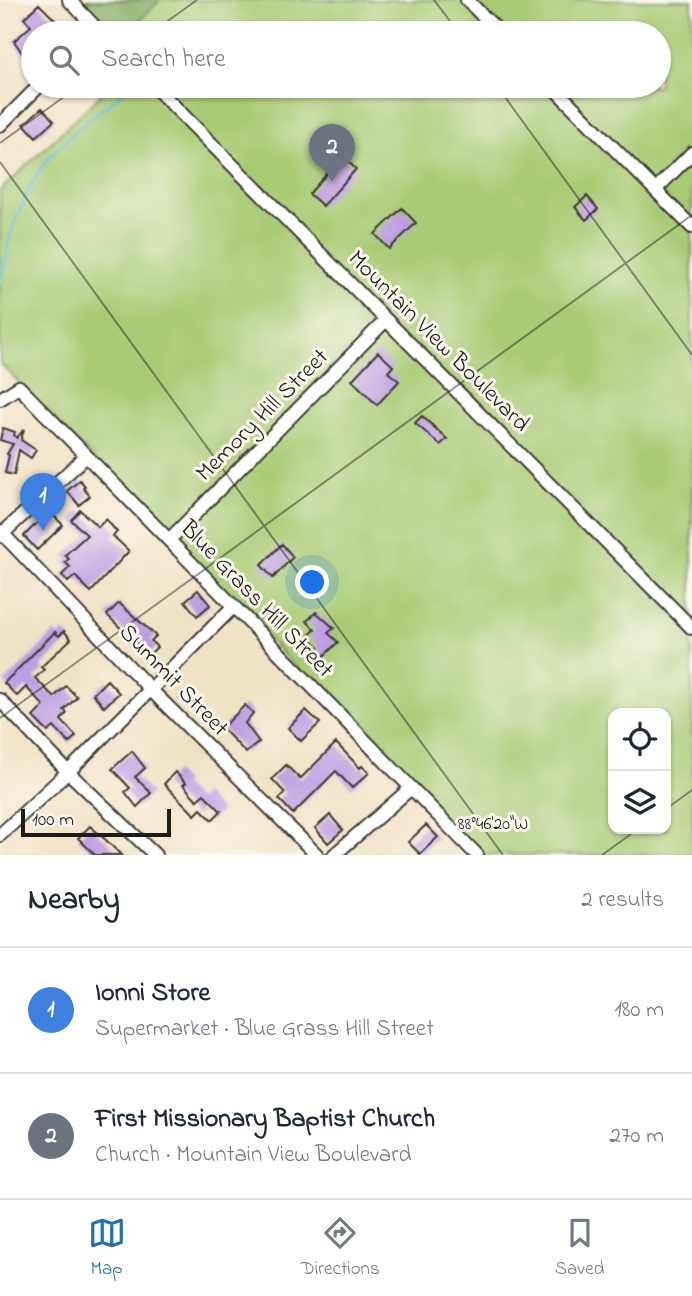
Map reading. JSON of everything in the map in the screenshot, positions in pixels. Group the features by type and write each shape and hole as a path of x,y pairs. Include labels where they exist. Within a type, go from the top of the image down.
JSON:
{"street":[{"path":"69,0 87,21"},
{"path":"467,0 488,21"},
{"path":"0,125 28,98"},
{"name":"Mountain View Boulevard","path":"165,98 692,628"},
{"path":"564,98 692,227"},
{"path":"655,190 692,153"},
{"name":"Memory Hill Street","path":"169,540 386,320"},
{"name":"Blue Grass Hill Street","path":"0,399 19,387 477,855"},
{"path":"1,534 86,456"},
{"name":"Summit Street","path":"1,534 151,690 317,855"},
{"path":"0,835 68,772 233,607"},
{"path":"0,701 68,772 155,855"},
{"path":"334,855 411,788"}],"green space":[{"path":"83,0 160,0 139,21 103,21"},
{"path":"160,0 692,0 692,855 478,855 0,363 0,191 97,98 671,98 671,21 139,21"}],"building":[{"path":"39,4 56,21 27,21 24,18"},
{"path":"21,35 21,51 14,41"},
{"path":"42,108 54,121 36,137 24,124"},
{"path":"342,156 356,169 323,206 309,194 330,170 325,165 332,157 337,162"},
{"path":"587,196 598,209 586,220 575,207"},
{"path":"402,208 416,223 389,249 375,234"},
{"path":"378,352 393,366 388,372 399,381 377,405 352,380"},
{"path":"422,416 447,439 440,445 415,423"},
{"path":"3,428 15,432 17,438 24,429 21,440 36,450 31,458 19,450 14,475 5,473 7,454 13,444 0,440"},
{"path":"80,480 90,496 79,505 67,491"},
{"path":"80,510 98,527 106,519 117,532 113,536 129,551 91,592 75,576 68,582 62,575 70,567 65,562 69,559 65,555 87,535 71,520"},
{"path":"49,511 63,525 37,550 24,536"},
{"path":"282,544 293,557 273,578 261,565"},
{"path":"198,590 210,605 197,616 185,601"},
{"path":"119,603 156,636 151,641 157,647 149,655 107,615"},
{"path":"316,612 334,628 328,633 338,642 321,659 315,652 319,647 308,636 315,630 307,621"},
{"path":"64,631 71,639 41,667 44,670 35,678 54,697 66,686 77,697 64,710 67,713 61,720 76,736 69,743 54,727 48,732 33,717 44,706 26,687 17,696 4,683 55,632 59,636"},
{"path":"107,680 119,693 104,707 93,694"},
{"path":"245,705 253,713 245,723 259,742 246,753 222,728"},
{"path":"306,710 320,723 301,741 288,728"},
{"path":"336,743 360,768 362,766 369,773 352,788 336,771 293,814 279,799 285,793 272,779 286,765 300,779"},
{"path":"132,751 145,768 135,777 151,793 137,807 125,792 130,788 112,769"},
{"path":"175,772 197,800 204,794 221,811 212,820 201,809 195,815 164,784"},
{"path":"330,815 343,830 328,843 315,828"},
{"path":"426,825 438,837 420,854 408,842"},
{"path":"90,826 121,855 95,855 78,838"}],"waterway":[{"path":"0,282 11,232 35,177 58,147 116,98"}],"place":[{"name":"First Missionary Baptist Church","path":"332,182"},
{"name":"Ionni Store","path":"43,531"}]}
